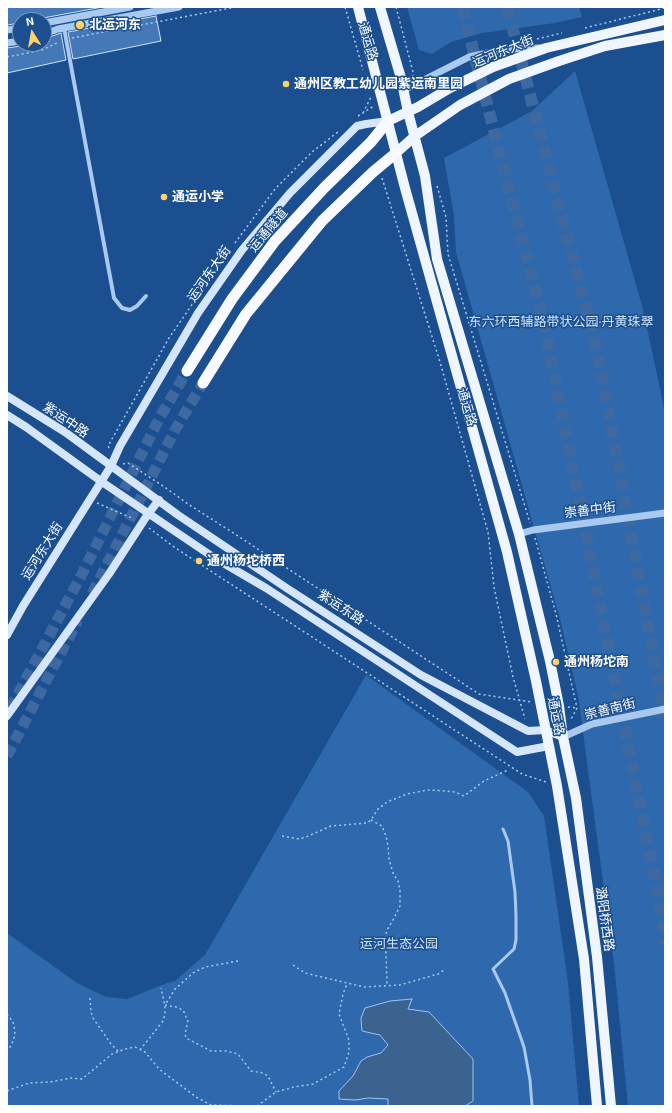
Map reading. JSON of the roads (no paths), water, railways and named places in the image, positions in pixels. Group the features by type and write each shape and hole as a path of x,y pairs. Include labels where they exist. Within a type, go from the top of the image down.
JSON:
{"highway":[{"name":"运通隧道","path":"187,371 232,299 275,241 324,188 365,148 388,121"},
{"path":"203,383 246,314 322,221 396,153"}],"main road":[{"name":"通运路","path":"358,7 396,153 507,552 548,746"},
{"name":"通运路","path":"380,7 407,89 408,112 425,176 438,259 519,534 550,661 559,706 563,737"},
{"name":"运河东大街","path":"7,635 23,606 112,466 120,446 198,313 242,250 290,193 357,126 388,121 408,112 450,88 493,68 546,48 665,20"},
{"path":"396,153 415,136 460,105 509,79 605,46 665,35"},
{"name":"紫运中路","path":"7,396 65,432 112,466"},
{"path":"7,415 102,482"},
{"name":"紫运东路","path":"112,466 178,514 421,675 528,731 545,730"},
{"name":"紫运东路","path":"102,482 214,557 517,752 548,746 563,737"},
{"path":"7,716 105,580 148,514 159,500"},
{"path":"545,730 563,737"},
{"name":"潞阳桥西路","path":"563,737 576,798 598,957 611,1106"},
{"name":"潞阳桥西路","path":"548,746 557,786 584,959 597,1106"}],"street":[{"path":"52,22 130,7"},
{"path":"52,32 64,28 179,7"},
{"path":"64,28 114,298 122,308 130,310 138,306 146,296"},
{"name":"运河东大街","path":"407,89 469,57 506,49 546,48"},
{"name":"崇善中街","path":"519,534 532,530 665,513"},
{"name":"崇善南街","path":"563,737 592,724 665,709"}],"lane":[{"path":"503,829 508,841 515,892 516,940 514,949 493,969 505,993 524,1048 530,1080 532,1106"}],"tunnel":[{"path":"462,7 544,324 662,915 665,944"},
{"path":"507,7 598,354 665,718"},
{"path":"10,709 82,574 159,419 187,371"},
{"path":"92,594 175,430 203,383"},
{"path":"7,756 78,620"}],"place":[{"name":"北运河东","path":"80,25"},
{"name":"通州区教工幼儿园紫运南里园","path":"286,84"},
{"name":"通运小学","path":"164,197"},
{"name":"通州杨坨桥西","path":"199,561"},
{"name":"通州杨坨南","path":"556,662"}],"park label":[{"name":"东六环西辅路带状公园·丹黄珠翠","path":"561,322"},
{"name":"运河生态公园","path":"399,944"}]}
